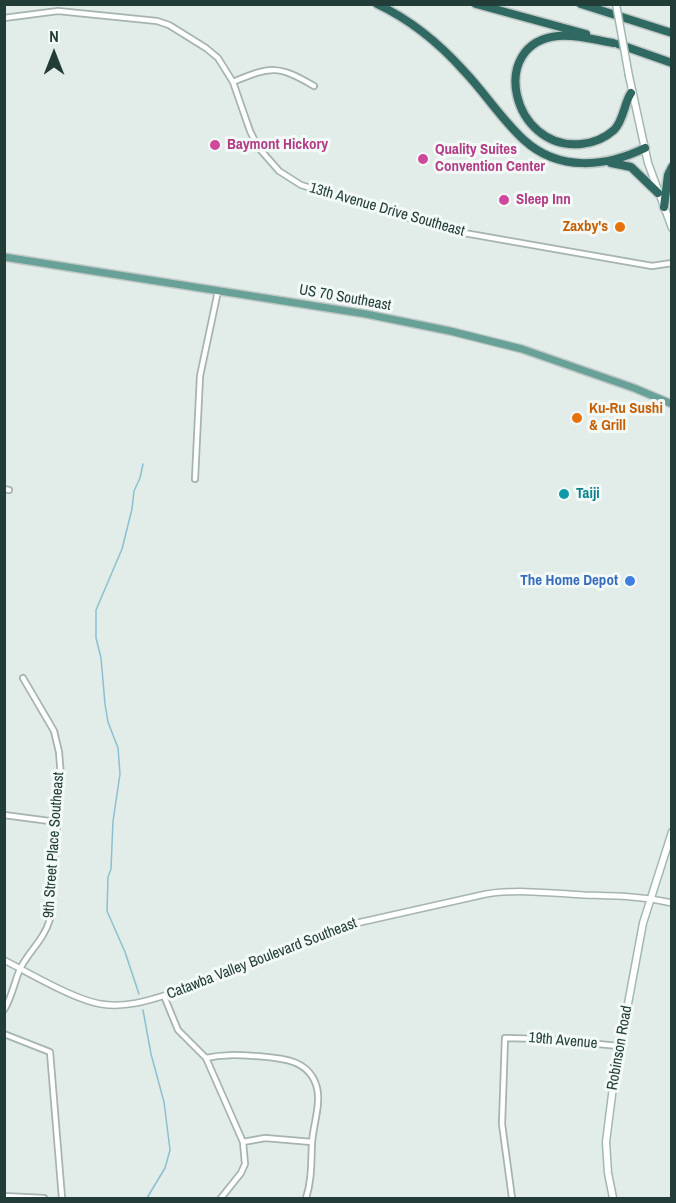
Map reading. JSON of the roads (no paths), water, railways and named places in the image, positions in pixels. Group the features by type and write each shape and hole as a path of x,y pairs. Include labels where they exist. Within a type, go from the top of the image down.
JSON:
{"highway":[{"path":"377,4 407,21 438,45 530,145 564,161 631,167 658,193"},
{"path":"476,4 543,21 672,63"},
{"path":"581,4 672,33"},
{"path":"613,43 566,35 550,37 535,43 524,54 518,69 516,87 520,108 532,126 551,140 568,144 587,144 605,136 616,127 631,93"},
{"path":"598,163 621,158 645,148"},
{"path":"664,207 668,175 672,167"}],"main road":[{"path":"616,4 631,93 648,163 672,228"},
{"name":"US 70 Southeast","path":"4,257 389,318 484,340 573,366 672,402"},
{"name":"Robinson Road","path":"613,1198 608,1173 606,1142 620,1047 643,923 672,832"}],"street":[{"name":"13th Avenue Drive Southeast","path":"4,18 58,11 162,22 177,29 213,54 233,81 258,147 279,171 301,185 455,232 652,266 672,263"},
{"path":"233,81 260,70 270,69 286,71 314,86"},
{"path":"195,479 199,389 218,291"},
{"name":"9th Street Place Southeast","path":"4,1010 12,996 21,968 44,936 50,919 61,768 57,738 23,678"},
{"path":"4,815 57,822"},
{"name":"Catawba Valley Boulevard Southeast","path":"4,960 80,997 100,1004 136,1004 164,996 334,929 486,894 520,892 651,899 672,903"},
{"path":"164,996 178,1030 206,1058 243,1142 244,1164 241,1173 221,1198"},
{"path":"4,1034 50,1052 62,1198"},
{"name":"19th Avenue","path":"512,1198 502,1124 506,1038 549,1039 620,1047"},
{"path":"206,1058 230,1054 282,1058 300,1064 309,1072 317,1090 311,1181 306,1198"},
{"path":"243,1142 265,1138 312,1142"},
{"path":"4,1196 44,1198"}],"waterway":[{"path":"139,994 125,952 107,911 113,821 120,774 118,748 108,722 105,704 101,658 96,638 96,610 122,549 134,491 143,464"},
{"path":"143,1010 151,1054 164,1102 170,1150 165,1168 147,1198"}],"place":[{"name":"Baymont Hickory","path":"215,145"},
{"name":"Quality Suites Convention Center","path":"423,159"},
{"name":"Sleep Inn","path":"504,200"},
{"name":"Zaxby's","path":"620,227"},
{"name":"Ku-Ru Sushi & Grill","path":"577,418"},
{"name":"Taiji","path":"564,494"},
{"name":"The Home Depot","path":"630,581"}]}
